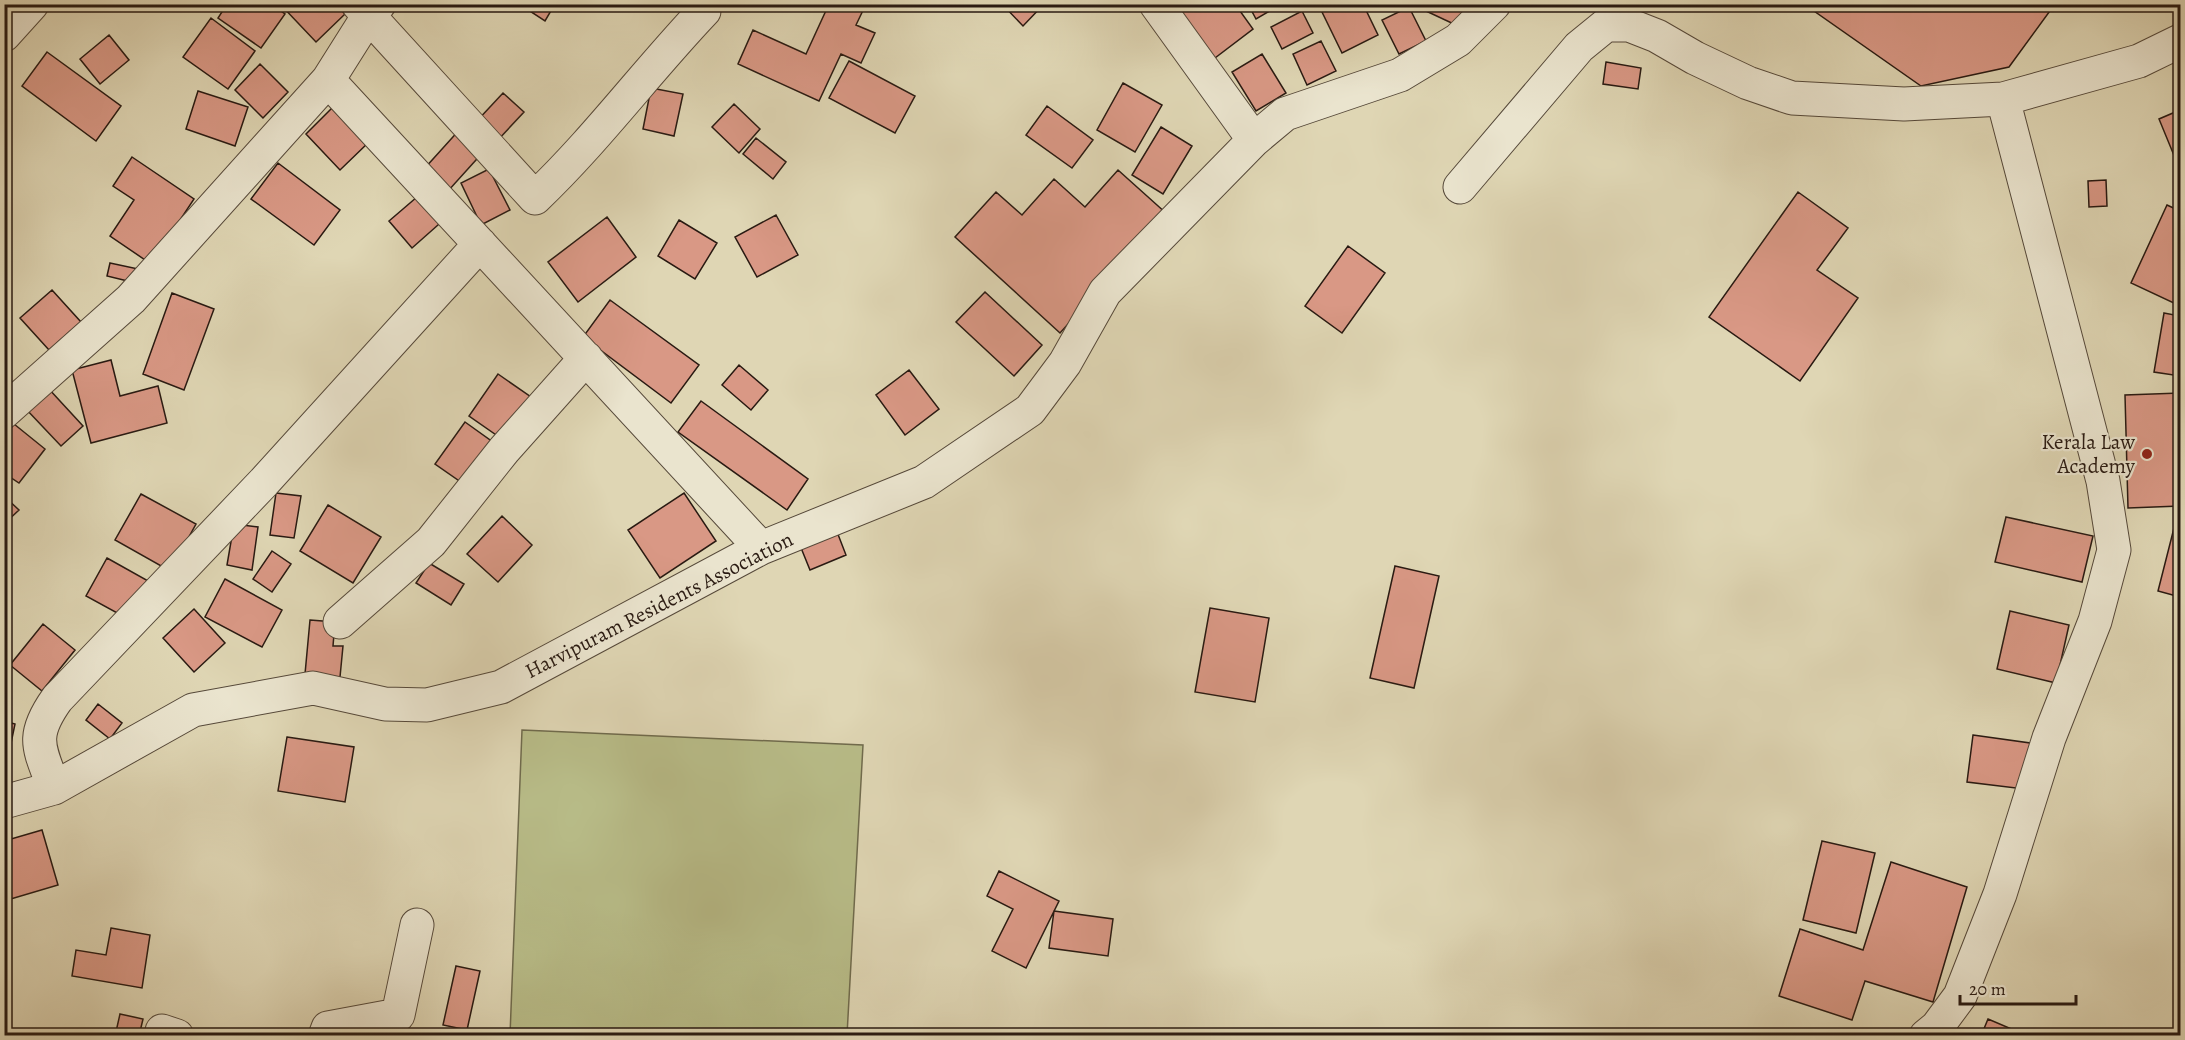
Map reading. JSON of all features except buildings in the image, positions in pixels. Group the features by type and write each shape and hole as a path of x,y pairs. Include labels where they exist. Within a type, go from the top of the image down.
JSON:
{"street":[{"path":"4,35 32,4"},
{"path":"4,412 131,299 328,80 369,8 535,198 571,164 653,65 704,11 698,4"},
{"path":"1156,4 1254,140"},
{"name":"Harvipuram Residents Association","path":"54,788 193,710 313,688 385,704 427,705 501,687 761,548 924,482 1030,410 1065,363 1105,292 1254,140 1285,114 1400,75 1458,40 1494,4"},
{"path":"1460,187 1579,47 1606,25 1629,25 1657,36 1695,58 1748,83 1792,98 1904,104 2002,99 2139,61 2181,41"},
{"path":"328,80 761,548"},
{"path":"1926,1035 1937,1027 1960,996 2000,894 2049,738 2095,621 2114,550 2103,481 2002,99"},
{"path":"4,802 54,788 38,743 43,718 57,699 264,482 480,244"},
{"path":"340,622 431,542 504,450 586,358"},
{"path":"325,1035 328,1028 398,1014 417,925"},
{"path":"162,1035 162,1031 177,1035"}],"green space":[{"path":"522,730 863,745 847,1035 510,1035"}],"place":[{"name":"Kerala Law Academy","path":"2147,454"}]}
